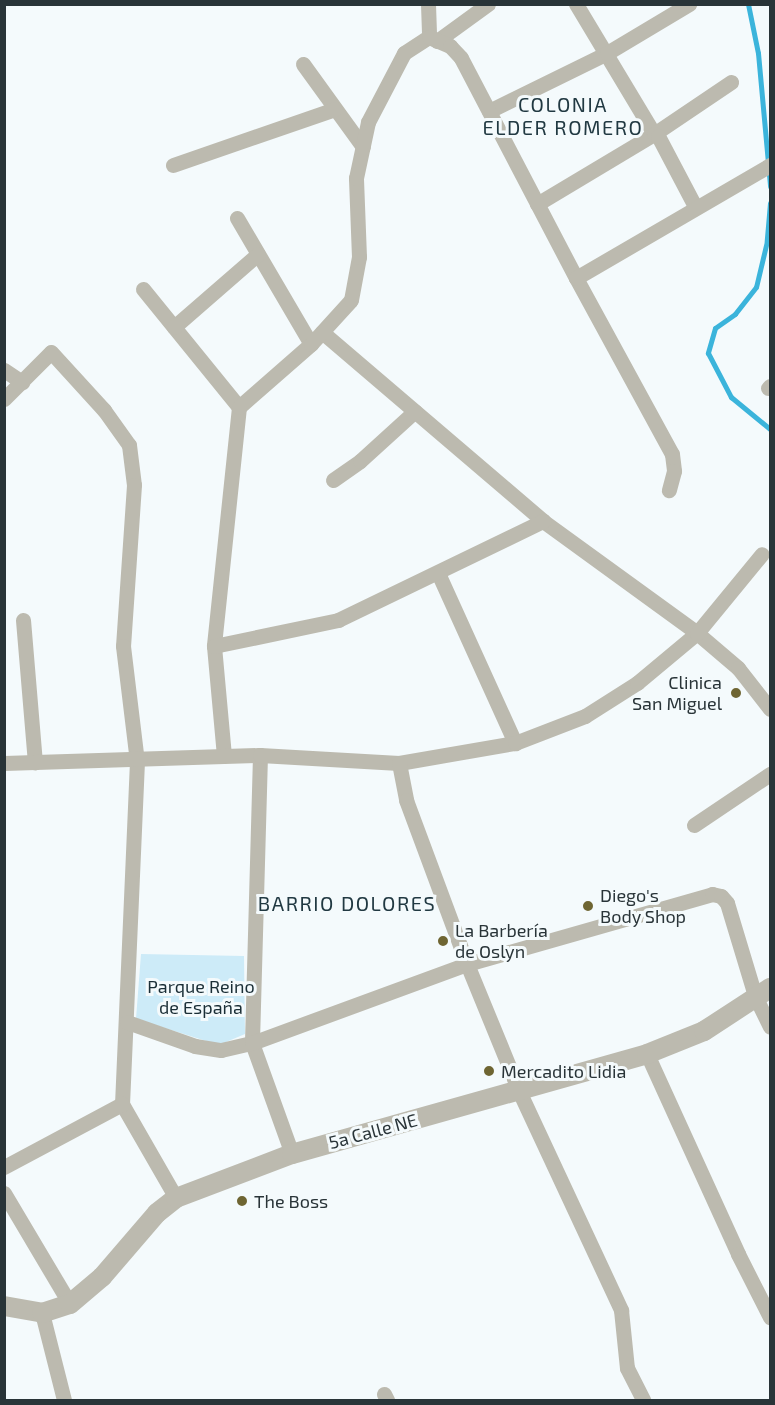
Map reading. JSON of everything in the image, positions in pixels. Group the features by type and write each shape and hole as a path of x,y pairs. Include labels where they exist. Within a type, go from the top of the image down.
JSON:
{"street":[{"path":"428,4 433,39"},
{"path":"224,756 214,646 239,408 317,338 351,300 359,256 356,178 368,122 404,53 433,39 489,4"},
{"path":"576,4 654,134 658,136 696,208"},
{"path":"489,111 607,53 688,4"},
{"path":"433,39 450,46 461,58 576,278 672,454 674,471 669,490"},
{"path":"303,64 363,147"},
{"path":"537,204 654,134 731,82"},
{"path":"173,165 335,109"},
{"path":"576,278 771,165"},
{"path":"237,218 258,254 317,338 415,411 543,521 698,633 738,668 771,709"},
{"path":"174,327 258,254"},
{"path":"143,289 239,408"},
{"path":"4,399 51,352 104,410 129,445 134,485 123,646 137,761 123,1104 176,1198"},
{"path":"4,370 22,382"},
{"path":"333,480 360,461 415,411"},
{"path":"214,646 338,620 543,521"},
{"path":"4,763 137,761 260,755 399,763 515,743 585,716 637,683 698,633 762,554"},
{"path":"438,573 515,743"},
{"path":"23,620 35,762"},
{"path":"260,755 252,1043 292,1154"},
{"path":"399,763 406,800 467,964 519,1091 621,1310 627,1368 643,1401"},
{"path":"694,825 771,774"},
{"path":"127,1022 195,1046 221,1050 252,1043 467,964 712,894 721,896 727,903 763,992 771,1027"},
{"name":"5a Calle NE","path":"4,1306 42,1312 70,1305 102,1277 157,1213 176,1198 292,1154 647,1054 704,1030 763,992"},
{"path":"647,1054 738,1254 771,1317"},
{"path":"4,1167 123,1104"},
{"path":"4,1193 70,1305"},
{"path":"42,1312 64,1401"}],"green space":[{"name":"Parque Reino de España","path":"141,954 244,956 245,1034 219,1045 136,1019"}],"waterway":[{"path":"748,4 758,53 770,186"},
{"path":"770,203 767,241 756,287 735,314 715,328 708,353 731,397 770,429"}],"place":[{"name":"Clinica San Miguel","path":"736,693"},
{"name":"Diego's Body Shop","path":"588,906"},
{"name":"La Barbería de Oslyn","path":"443,941"},
{"name":"Mercadito Lidia","path":"489,1071"},
{"name":"The Boss","path":"242,1201"}],"district":[{"name":"COLONIA ELDER ROMERO","path":"563,116"},
{"name":"BARRIO DOLORES","path":"347,903"}]}
